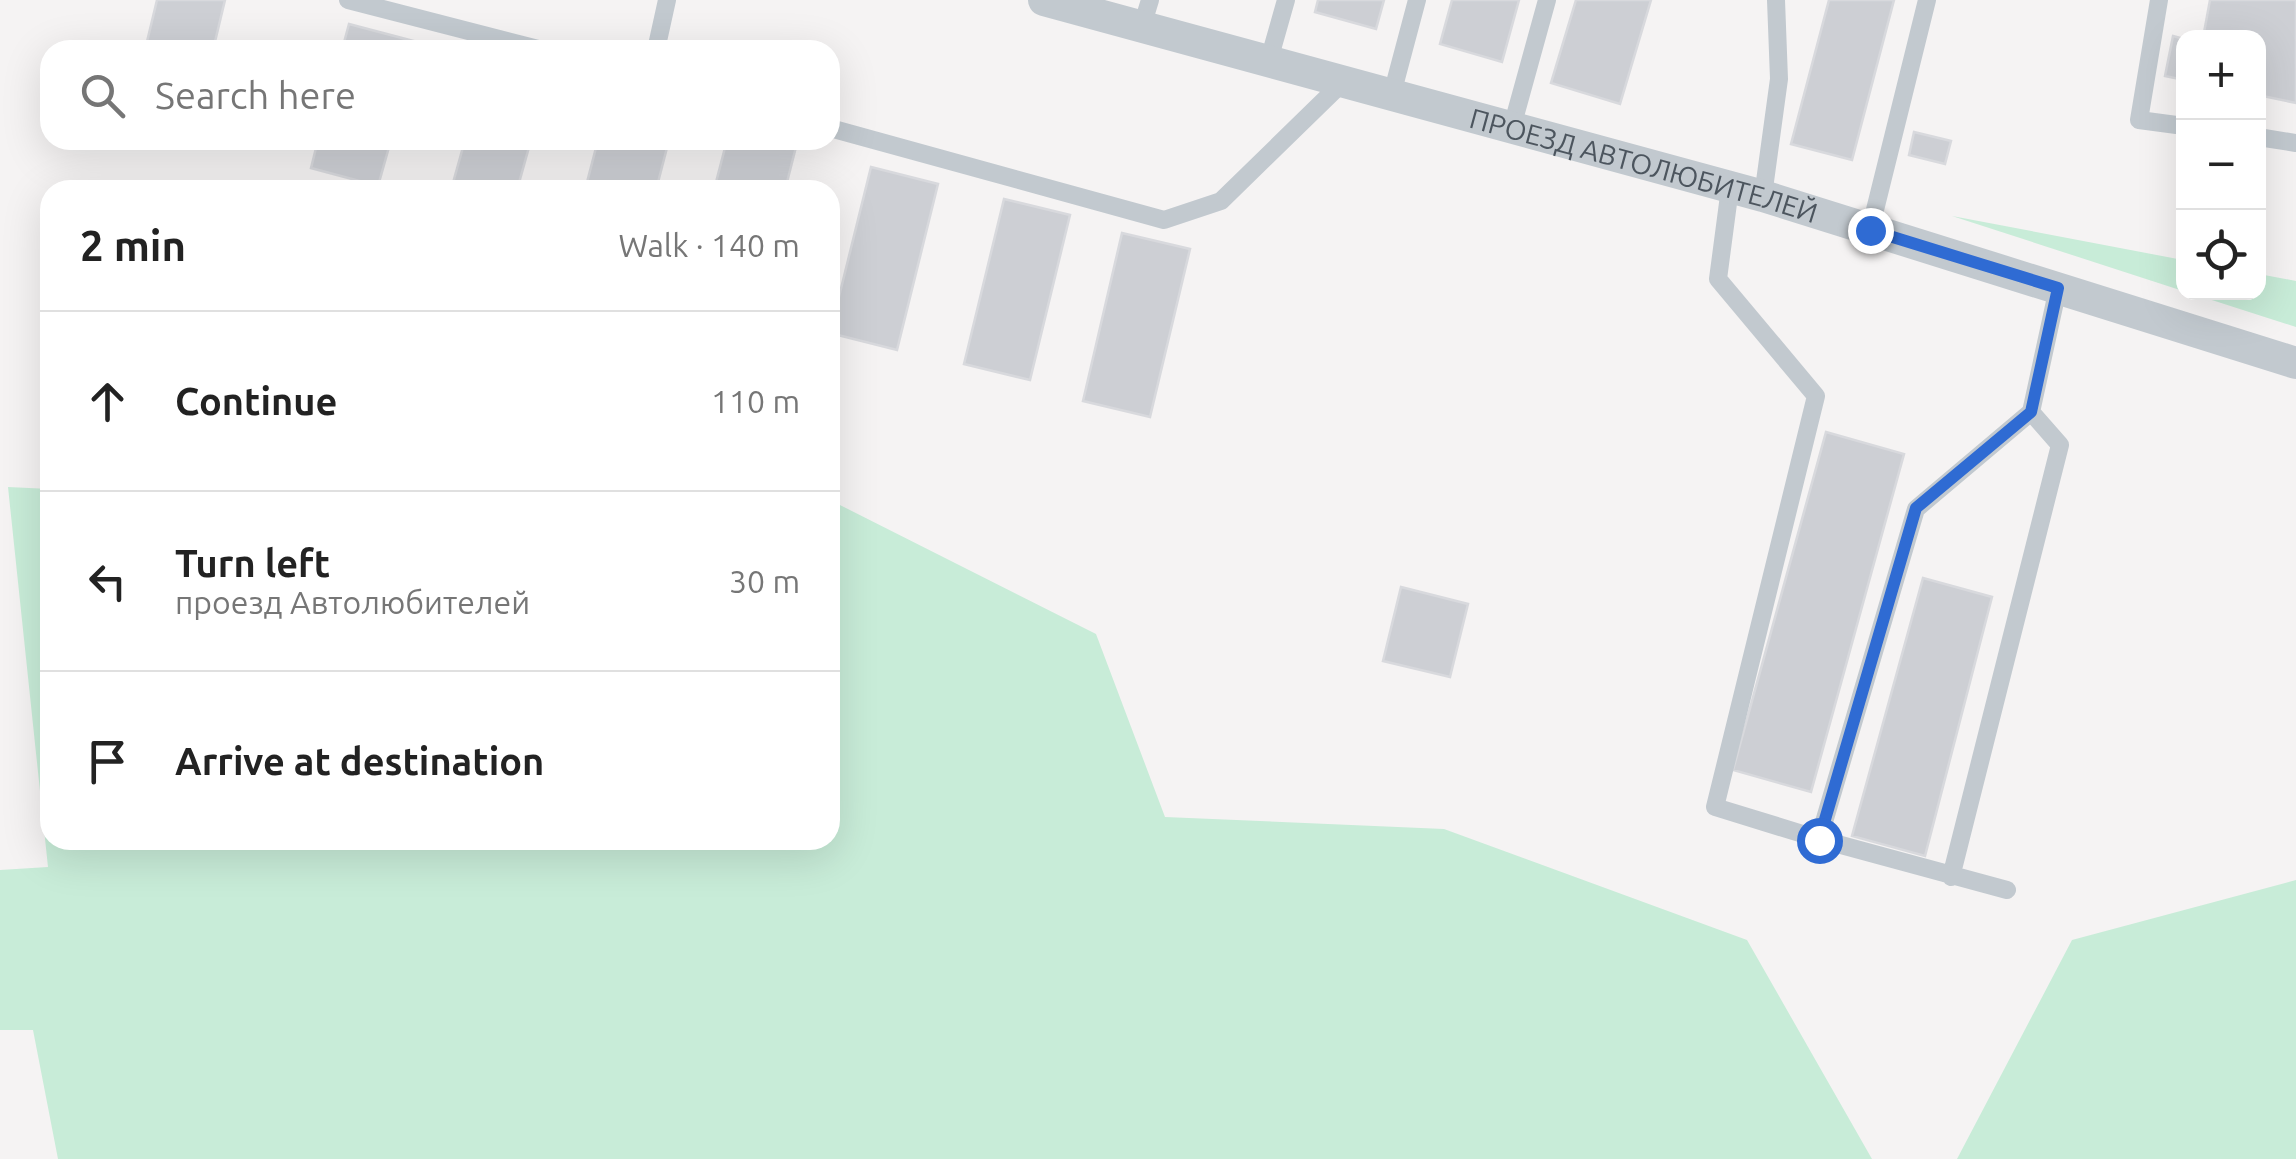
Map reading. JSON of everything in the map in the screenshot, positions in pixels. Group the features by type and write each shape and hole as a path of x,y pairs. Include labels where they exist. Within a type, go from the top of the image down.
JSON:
{"street":[{"name":"ПРОЕЗД АВТОЛЮБИТЕЛЕЙ","path":"1044,0 1146,13 1269,60 1763,196 2296,363"}],"lane":[{"path":"348,0 503,40"},
{"path":"658,40 667,0"},
{"path":"1269,60 1286,0"},
{"path":"1392,94 1417,0"},
{"path":"1512,128 1547,0"},
{"path":"1763,196 1778,79 1776,0"},
{"path":"1870,230 1927,0"},
{"path":"2159,0 2139,120 2176,125"},
{"path":"840,131 1164,220 1221,201 1344,81"},
{"path":"2266,138 2296,143"},
{"path":"1730,188 1718,279 1816,396 1715,807 1819,840 2007,890"},
{"path":"1819,840 1916,508 2031,412 2058,288"},
{"path":"1951,877 2060,445 2031,412"}],"green space":[{"path":"1952,216 2176,259 2176,289"},
{"path":"2266,275 2296,281 2296,327 2212,300 2266,300"},
{"path":"8,487 40,489 40,791"},
{"path":"840,505 1096,634 1165,817 1444,829 1747,940 1872,1159 58,1159 33,1030 0,1030 0,870 48,867 46,850 840,850"},
{"path":"2296,880 2296,1159 1957,1159 2072,940"}],"building":[{"path":"157,0 225,0 215,40 147,40"},
{"path":"1318,0 1384,0 1376,29 1315,12"},
{"path":"1452,0 1519,0 1502,62 1440,44"},
{"path":"1576,0 1651,0 1620,104 1551,83"},
{"path":"1829,0 1894,0 1852,160 1791,144"},
{"path":"2210,0 2296,0 2296,103 2266,97 2266,30 2204,30"},
{"path":"349,24 409,40 345,40"},
{"path":"2173,36 2176,78 2165,76"},
{"path":"1914,132 1951,141 1945,164 1909,155"},
{"path":"316,150 388,150 380,180 356,180 311,168"},
{"path":"462,150 528,150 520,180 454,180"},
{"path":"595,150 666,150 659,180 588,180"},
{"path":"724,150 795,150 788,180 717,180"},
{"path":"871,167 938,184 897,350 840,336 840,293"},
{"path":"1004,199 1070,215 1030,380 964,364"},
{"path":"1122,233 1190,249 1150,417 1083,401"},
{"path":"1826,432 1904,454 1811,792 1733,770"},
{"path":"1923,578 1992,597 1925,856 1852,836"},
{"path":"1401,587 1468,604 1450,677 1383,661"}],"route":[{"path":"1819,840 1916,508 2031,412 2058,288 1870,230"}]}
